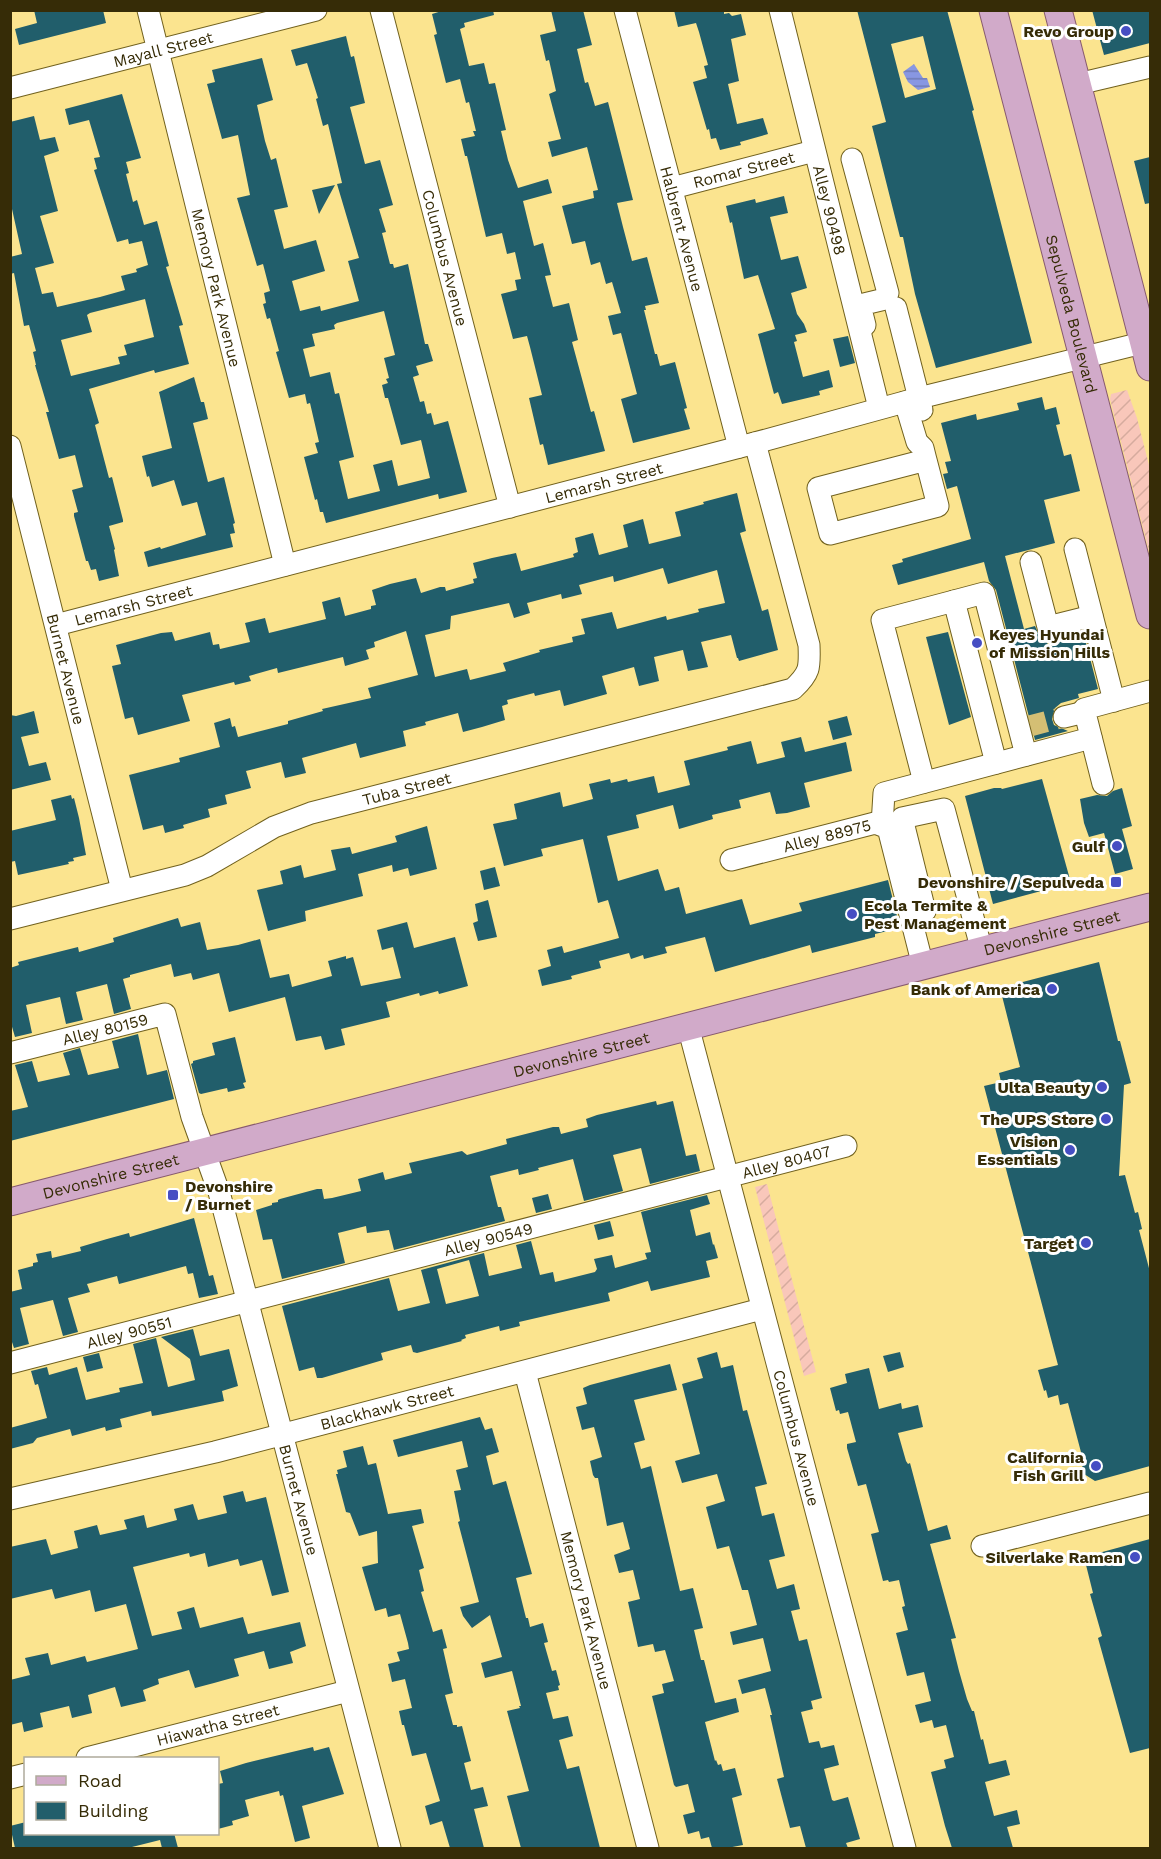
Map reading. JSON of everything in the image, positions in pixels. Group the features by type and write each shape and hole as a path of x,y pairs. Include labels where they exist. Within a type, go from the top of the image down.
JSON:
{"main road":[{"name":"Sepulveda Boulevard","path":"993,10 1150,615"},
{"path":"1058,10 1148,350"},
{"name":"Devonshire Street","path":"10,1202 1150,907"}],"street":[{"name":"Memory Park Avenue","path":"148,10 285,565"},
{"name":"Mayall Street","path":"10,88 316,10"},
{"name":"Columbus Avenue","path":"381,10 510,507"},
{"name":"Halbrent Avenue","path":"625,10 672,188 808,645 807,675"},
{"name":"Alley 90498","path":"780,10 814,151 897,404"},
{"path":"1078,84 1150,67"},
{"name":"Romar Street","path":"672,188 814,151"},
{"path":"852,159 888,293 885,298 860,305 897,404 925,454 938,506 830,534 818,488 925,454"},
{"path":"896,308 897,404"},
{"name":"Lemarsh Street","path":"57,625 897,404 1082,358 1148,350"},
{"name":"Burnet Avenue","path":"10,446 122,890"},
{"path":"1076,549 1114,701"},
{"path":"1031,562 1048,627 1092,616"},
{"path":"924,782 882,620 984,593 1023,728 1026,755"},
{"path":"954,601 996,763"},
{"name":"Tuba Street","path":"10,919 185,875 207,866 274,827 311,813 793,688 807,675"},
{"path":"1103,784 1091,738 1074,715 1084,709 1150,691"},
{"path":"882,825 884,793 1091,738"},
{"path":"912,921 925,911 902,818 944,809 982,951"},
{"name":"Alley 88975","path":"732,860 875,823 888,828 923,966"},
{"name":"Alley 80159","path":"10,1053 165,1014 192,1117 205,1152"},
{"name":"Columbus Avenue","path":"688,1026 904,1848"},
{"name":"Alley 80407","path":"728,1177 846,1146"},
{"name":"Burnet Avenue","path":"205,1152 219,1192 390,1848"},
{"name":"Alley 90549","path":"247,1303 728,1177"},
{"name":"Alley 90551","path":"10,1363 247,1303"},
{"name":"Blackhawk Street","path":"10,1499 215,1452 762,1309"},
{"name":"Memory Park Avenue","path":"525,1372 648,1848"},
{"path":"982,1546 1150,1503"},
{"name":"Hiawatha Street","path":"91,1757 348,1691"}],"shaded area":[{"path":"1127,390 1150,469 1150,555 1110,399 1111,394"},
{"path":"767,1184 816,1372 804,1376 755,1187"}],"water":[{"path":"914,64 923,78 927,78 930,87 918,90 908,82 903,72"}],"building":[{"path":"34,10 103,10 106,23 19,45 15,29 37,23"},
{"path":"445,10 493,10 494,15 464,23 465,27 460,29 469,66 484,63 489,84 495,83 506,130 501,131 518,188 548,179 552,193 523,201 534,246 543,243 551,275 545,276 553,307 569,303 578,340 572,342 591,412 594,411 605,451 548,465 543,444 540,445 529,398 542,395 530,347 527,336 513,339 501,294 517,290 515,280 521,279 515,252 507,254 502,233 486,237 461,139 475,136 473,131 476,131 469,102 466,103 460,79 446,83 434,35 437,34 432,14"},
{"path":"551,10 583,10 592,45 577,49 585,83 588,82 595,106 608,102 633,200 617,203 623,227 632,261 647,257 659,303 645,306 646,310 644,310 655,354 657,354 660,366 675,362 690,429 633,443 621,399 637,394 621,333 613,335 608,316 621,313 612,282 606,284 600,262 591,265 585,241 572,244 562,206 594,198 593,191 598,190 587,147 552,157 548,142 561,139 549,94 556,91 540,35 556,31"},
{"path":"674,10 724,10 724,14 729,13 732,16 741,14 746,35 731,39 739,81 728,84 737,124 763,118 768,134 740,142 741,145 720,150 716,138 711,139 693,82 707,78 704,66 708,65 699,32 696,23 678,27"},
{"path":"857,10 947,10 1032,343 936,368 872,126 886,122","holes":["923,36 936,89 905,98 891,44"]},
{"name":"Revo Group","path":"1092,10 1150,10 1150,43 1104,55"},
{"path":"346,36 351,57 354,56 365,103 350,107 365,164 380,160 393,205 379,209 386,232 382,233 390,264 393,264 394,268 408,264 425,344 428,344 433,361 416,366 419,375 413,377 420,402 424,401 427,414 431,413 434,425 448,421 467,492 439,499 438,494 326,523 317,499 315,500 304,457 318,453 315,443 319,442 310,403 307,404 305,394 289,398 276,352 279,351 270,318 267,319 263,304 266,303 264,293 270,291 263,264 257,266 237,198 250,195 238,135 222,139 207,84 215,82 212,70 262,58 273,100 257,105 265,141 271,160 276,158 288,207 274,210 284,249 316,240 325,271 292,281 300,311 320,306 321,311 359,301 348,261 359,258 337,184 342,183 328,124 323,126 316,99 318,98 307,63 296,66 291,50","holes":["384,311 395,355 384,358 389,378 386,379 388,383 382,385 385,398 388,398 401,445 421,440 430,478 398,486 392,460 373,465 380,491 348,499 339,461 354,457 339,393 335,394 330,372 310,377 303,349 315,346 312,334 335,329 334,325 337,323"]},
{"path":"122,94 141,158 126,162 129,173 126,174 133,202 137,200 144,225 157,221 169,266 166,267 183,325 179,326 189,364 155,373 154,370 89,389 99,423 95,425 123,520 123,522 109,526 119,576 99,581 96,569 91,570 86,561 74,516 74,513 78,512 72,490 83,487 75,455 59,459 46,412 49,412 35,365 33,352 36,351 29,325 24,326 14,273 10,274 10,257 22,254 10,200 10,122 34,116 40,140 55,137 59,151 44,156 58,211 40,216 54,263 35,268 42,294 53,292 57,307 100,297 125,290 121,276 137,272 136,269 148,265 142,241 129,244 128,239 117,242 94,170 97,169 94,158 100,157 89,120 69,125 65,109","holes":["145,299 154,337 124,345 127,355 118,357 120,364 71,376 61,340 92,332 87,315 90,313"]},
{"path":"1150,157 1150,203 1145,204 1134,161"},
{"path":"335,185 319,214 312,190"},
{"path":"784,196 788,213 770,217 781,260 798,256 807,288 791,293 797,314 807,332 795,335 797,341 794,342 803,377 829,370 833,387 819,391 820,395 782,404 778,392 774,394 758,334 775,329 758,275 744,279 732,222 730,223 726,206 755,199 756,203"},
{"path":"848,336 855,363 840,367 833,339"},
{"path":"194,377 208,419 193,423 208,482 224,477 235,523 233,524 235,533 230,534 233,547 148,567 144,552 206,535 197,502 182,506 174,480 152,487 142,456 172,448 159,392"},
{"path":"1042,397 1045,410 1056,407 1060,424 1056,425 1064,456 1071,454 1080,491 1044,500 1055,543 1005,556 1024,629 1035,626 1048,645 1084,635 1098,689 1078,694 1079,698 1061,703 1055,708 1052,719 1054,725 1068,731 1035,740 996,590 989,581 984,562 898,585 892,565 903,562 902,559 971,539 957,486 947,489 943,474 948,473 945,462 951,461 941,423 976,414 977,420 1019,410 1017,403"},
{"path":"737,493 746,531 740,533 762,611 768,609 778,650 739,661 731,635 701,642 708,667 688,671 683,650 654,657 659,681 639,686 634,667 602,676 607,694 564,706 560,690 535,696 534,693 507,700 508,704 502,706 505,720 482,727 463,732 458,713 403,731 406,746 360,758 356,743 302,758 306,773 285,778 281,762 246,771 251,788 225,795 227,804 208,809 210,817 165,833 163,825 143,830 129,775 180,762 179,758 220,747 214,723 230,718 238,737 288,724 288,721 323,711 322,709 371,698 368,688 418,675 406,631 374,642 375,647 366,650 369,659 345,666 343,657 278,673 277,668 249,676 251,681 235,685 234,682 182,695 190,721 138,735 133,717 125,719 112,666 121,664 116,645 172,632 175,641 210,632 213,645 219,644 220,649 250,642 245,623 265,618 269,633 326,619 322,602 340,597 345,616 371,609 371,606 376,605 372,590 416,578 421,593 440,587 445,587 446,591 474,583 473,579 477,578 473,563 492,558 516,553 521,571 574,557 573,554 578,552 575,538 593,533 599,555 628,547 623,525 643,519 649,544 681,536 675,512 704,504 703,502","holes":["663,568 668,584 717,570 725,603 698,609 699,612 667,620 666,616 617,629 612,612 581,619 585,634 572,637 573,642 539,650 540,652 503,663 506,671 470,680 467,669 435,677 425,635 450,629 451,616 509,603 514,618 530,613 527,603 561,594 562,599 582,594 579,585 613,576 614,582"]},
{"path":"948,632 971,717 949,725 926,637"},
{"path":"34,711 39,733 21,737 29,766 46,762 51,780 10,790 10,715 16,716"},
{"path":"847,716 852,735 833,740 828,721"},
{"path":"801,737 805,752 846,742 852,771 804,783 810,807 787,813 776,814 770,792 739,800 741,808 712,815 713,819 679,829 673,805 636,815 639,828 607,836 618,881 658,869 665,891 679,887 686,914 742,899 750,925 802,911 799,903 888,880 900,928 875,934 875,937 812,953 810,945 715,972 705,937 665,947 667,953 644,959 643,955 631,959 629,953 599,961 601,968 571,976 572,979 542,986 538,970 551,966 547,950 562,946 564,953 619,938 608,900 598,903 583,839 541,849 543,856 504,866 493,824 517,819 514,804 560,792 563,807 593,799 589,784 610,779 611,783 627,779 628,782 654,776 658,793 690,785 684,761 728,750 727,747 751,741 757,764 785,757 781,742"},
{"path":"1042,779 1071,883 993,904 965,796"},
{"path":"1122,788 1132,826 1122,829 1133,869 1115,874 1104,833 1089,837 1080,799 1097,795 1107,796"},
{"path":"71,795 72,799 74,798 79,818 86,855 73,858 74,861 68,862 69,864 18,875 15,861 10,862 10,831 56,820 51,800"},
{"path":"427,826 437,869 410,876 408,868 393,872 392,865 358,874 363,896 305,911 306,921 268,931 257,890 283,884 280,871 301,865 304,878 336,870 331,850 350,847 352,854 397,842 395,836"},
{"path":"495,867 500,886 484,890 480,871"},
{"path":"488,900 497,937 478,941 473,923 478,921 475,904"},
{"path":"178,918 181,927 200,922 207,950 260,939 270,978 289,974 292,987 332,976 328,961 346,956 346,959 353,957 361,986 401,978 393,947 382,950 377,930 407,922 414,948 455,937 468,986 439,994 438,991 420,996 419,993 386,1002 390,1017 341,1029 345,1045 325,1050 321,1036 296,1041 285,997 229,1012 219,973 193,980 191,973 174,977 171,964 123,979 131,1009 114,1014 107,984 76,992 83,1020 66,1024 60,997 26,1005 32,1033 15,1037 10,1020 10,968 19,965 18,962 78,947 79,952 114,942 113,938"},
{"path":"1099,962 1118,1041 1120,1041 1131,1083 1124,1085 1119,1176 1125,1175 1135,1213 1138,1212 1142,1229 1139,1230 1150,1272 1150,1466 1095,1481 1084,1474 1080,1456 1082,1456 1068,1403 1060,1405 1058,1395 1048,1398 1038,1370 1058,1365 984,1086 1001,1082 999,1073 1020,1067 1000,988"},
{"path":"138,1034 147,1075 167,1070 174,1099 10,1141 10,1111 28,1107 15,1065 32,1061 38,1082 70,1075 63,1053 80,1048 88,1075 119,1068 112,1041"},
{"path":"235,1037 246,1082 243,1083 245,1088 228,1092 227,1088 199,1093 191,1064 193,1061 215,1055 212,1043"},
{"path":"656,1101 657,1105 673,1101 686,1156 696,1154 700,1171 650,1184 641,1148 613,1155 623,1191 584,1201 573,1159 519,1175 518,1169 490,1176 498,1207 501,1207 505,1221 394,1250 389,1230 367,1233 366,1226 338,1233 345,1263 282,1279 272,1239 263,1240 256,1210 272,1205 280,1199 317,1189 322,1189 324,1199 361,1191 358,1179 383,1172 385,1180 412,1173 409,1163 462,1151 467,1155 507,1144 506,1139 553,1127 559,1127 561,1134 588,1127 586,1119 597,1115"},
{"path":"548,1194 552,1209 536,1213 532,1198"},
{"path":"707,1195 710,1204 690,1210 696,1236 710,1232 714,1244 718,1258 706,1261 710,1277 651,1291 648,1281 608,1293 610,1301 519,1322 520,1326 500,1331 499,1326 465,1335 466,1338 462,1341 417,1353 413,1352 411,1345 381,1353 383,1360 322,1378 317,1378 314,1367 299,1371 282,1306 389,1278 398,1311 430,1303 421,1270 484,1253 489,1276 522,1268 516,1245 531,1241 540,1275 553,1272 555,1282 595,1272 597,1269 594,1259 612,1255 615,1268 647,1259 645,1253 651,1252 641,1212","holes":["469,1260 479,1296 446,1304 437,1269"]},
{"path":"194,1218 209,1276 213,1275 218,1294 199,1298 193,1273 188,1274 186,1266 119,1284 117,1276 87,1284 90,1292 68,1298 78,1332 63,1336 53,1300 20,1308 29,1344 14,1348 10,1336 10,1292 22,1289 18,1270 33,1266 33,1263 38,1262 36,1254 51,1251 52,1258 81,1251 80,1247 107,1239 129,1233 130,1237"},
{"path":"610,1221 614,1236 598,1240 594,1225"},
{"path":"193,1329 200,1356 229,1349 238,1386 222,1391 224,1401 152,1416 151,1411 120,1419 122,1427 106,1431 105,1427 72,1436 70,1429 37,1438 33,1443 10,1449 10,1428 47,1418 38,1384 35,1385 31,1371 47,1367 49,1375 77,1367 86,1400 120,1392 119,1388 143,1383 133,1344 156,1338 168,1387 195,1380 190,1359 161,1337"},
{"path":"717,1352 721,1368 733,1365 743,1411 747,1410 767,1484 755,1487 762,1516 774,1513 785,1556 769,1560 777,1589 794,1584 800,1609 791,1611 799,1641 807,1639 822,1698 811,1701 813,1709 801,1712 809,1743 819,1741 821,1748 834,1745 839,1765 824,1769 832,1800 848,1797 860,1839 846,1843 848,1848 806,1848 800,1826 790,1828 777,1779 784,1777 765,1688 742,1694 738,1680 771,1671 763,1638 733,1645 730,1632 757,1625 748,1590 742,1590 729,1546 717,1549 706,1507 725,1501 717,1474 682,1483 675,1461 700,1454 682,1384 703,1378 697,1358"},
{"path":"900,1352 904,1367 888,1372 883,1356"},
{"path":"99,1353 103,1368 87,1372 83,1357"},
{"path":"670,1364 677,1390 634,1400 645,1440 634,1443 641,1469 651,1466 680,1591 693,1588 703,1628 694,1630 715,1703 736,1698 739,1712 705,1722 715,1761 718,1765 721,1764 723,1771 735,1768 742,1795 732,1798 743,1845 727,1848 712,1848 709,1837 701,1839 699,1831 688,1834 683,1815 695,1812 688,1784 676,1787 674,1785 652,1696 664,1693 662,1684 674,1681 665,1650 655,1652 653,1644 638,1647 628,1602 640,1599 633,1570 619,1573 614,1555 630,1549 623,1522 607,1526 598,1478 593,1475 590,1461 602,1457 594,1427 582,1430 576,1407 587,1404 583,1388"},
{"path":"869,1368 879,1409 901,1403 902,1409 918,1405 923,1427 898,1433 906,1461 910,1463 928,1531 947,1525 951,1539 930,1544 956,1638 951,1639 959,1671 967,1699 974,1711 989,1764 1006,1760 1010,1775 985,1782 994,1816 1017,1810 1020,1824 1007,1827 1013,1848 952,1848 945,1826 931,1772 946,1768 944,1760 954,1757 946,1725 934,1728 932,1720 920,1723 915,1705 931,1701 924,1672 907,1676 896,1633 908,1630 902,1607 905,1606 899,1580 883,1581 871,1534 879,1532 866,1484 858,1486 847,1448 847,1444 856,1442 848,1412 840,1414 839,1410 836,1411 830,1388 847,1383 845,1374"},
{"path":"480,1417 485,1430 492,1428 499,1452 486,1456 493,1485 506,1481 532,1574 516,1578 526,1618 528,1618 530,1627 543,1623 548,1642 544,1643 552,1671 556,1670 560,1685 559,1690 546,1693 553,1719 568,1716 573,1736 559,1740 567,1769 579,1766 600,1848 521,1848 507,1796 529,1791 507,1711 521,1706 512,1671 485,1678 481,1663 502,1657 490,1615 472,1628 463,1616 460,1607 479,1602 458,1522 460,1521 454,1491 461,1490 456,1470 468,1467 462,1441 398,1457 393,1440"},
{"path":"363,1446 368,1465 376,1463 388,1514 421,1509 424,1523 412,1526 424,1568 419,1570 424,1591 421,1592 433,1632 442,1629 447,1648 443,1649 453,1693 445,1695 453,1725 462,1726 471,1761 464,1763 471,1790 483,1787 488,1806 474,1809 484,1848 450,1848 442,1821 430,1825 425,1806 440,1801 426,1753 412,1756 404,1725 402,1725 399,1711 412,1708 405,1679 392,1682 388,1664 400,1661 397,1652 409,1649 408,1643 400,1614 388,1617 386,1608 375,1611 362,1567 378,1563 377,1531 359,1536 350,1513 346,1512 336,1474 338,1474 337,1470 347,1467 343,1451"},
{"path":"243,1491 246,1502 266,1497 289,1592 272,1596 262,1560 240,1566 238,1559 208,1567 205,1553 190,1557 189,1553 133,1567 152,1636 182,1629 177,1612 194,1607 200,1628 243,1617 248,1634 300,1622 306,1646 290,1652 293,1663 269,1669 264,1651 234,1659 239,1676 195,1688 189,1670 158,1679 159,1684 143,1690 146,1701 121,1707 115,1687 88,1695 92,1713 72,1718 69,1706 40,1713 43,1727 24,1732 22,1722 10,1725 10,1680 30,1675 25,1658 48,1653 51,1665 85,1656 87,1662 138,1649 126,1604 95,1612 90,1590 55,1599 52,1589 10,1599 10,1547 46,1539 51,1555 78,1548 74,1531 97,1525 100,1535 127,1529 124,1520 144,1515 147,1528 177,1520 174,1509 193,1504 198,1520 227,1513 223,1496"},
{"path":"1150,1539 1150,1748 1130,1753 1098,1638 1102,1636 1090,1594 1093,1593 1084,1557"},
{"path":"313,1747 314,1751 329,1747 344,1794 302,1806 310,1838 295,1842 283,1795 280,1796 279,1791 245,1800 249,1816 232,1821 233,1825 219,1829 219,1784 223,1783 220,1771"},
{"path":"24,1822 24,1835 175,1835 178,1848 162,1848 160,1840 128,1848 15,1848 10,1826"}],"tunnel":[{"path":"1026,727 1064,717"}],"place":[{"name":"Revo Group","path":"1126,31"},
{"name":"Keyes Hyundai of Mission Hills","path":"977,643"},
{"name":"Gulf","path":"1117,846"},
{"name":"Devonshire / Sepulveda","path":"1116,882"},
{"name":"Ecola Termite & Pest Management","path":"852,914"},
{"name":"Bank of America","path":"1052,989"},
{"name":"Ulta Beauty","path":"1102,1087"},
{"name":"The UPS Store","path":"1106,1119"},
{"name":"Vision Essentials","path":"1070,1150"},
{"name":"Devonshire / Burnet","path":"173,1195"},
{"name":"Target","path":"1086,1243"},
{"name":"California Fish Grill","path":"1096,1466"},
{"name":"Silverlake Ramen","path":"1135,1557"}]}
